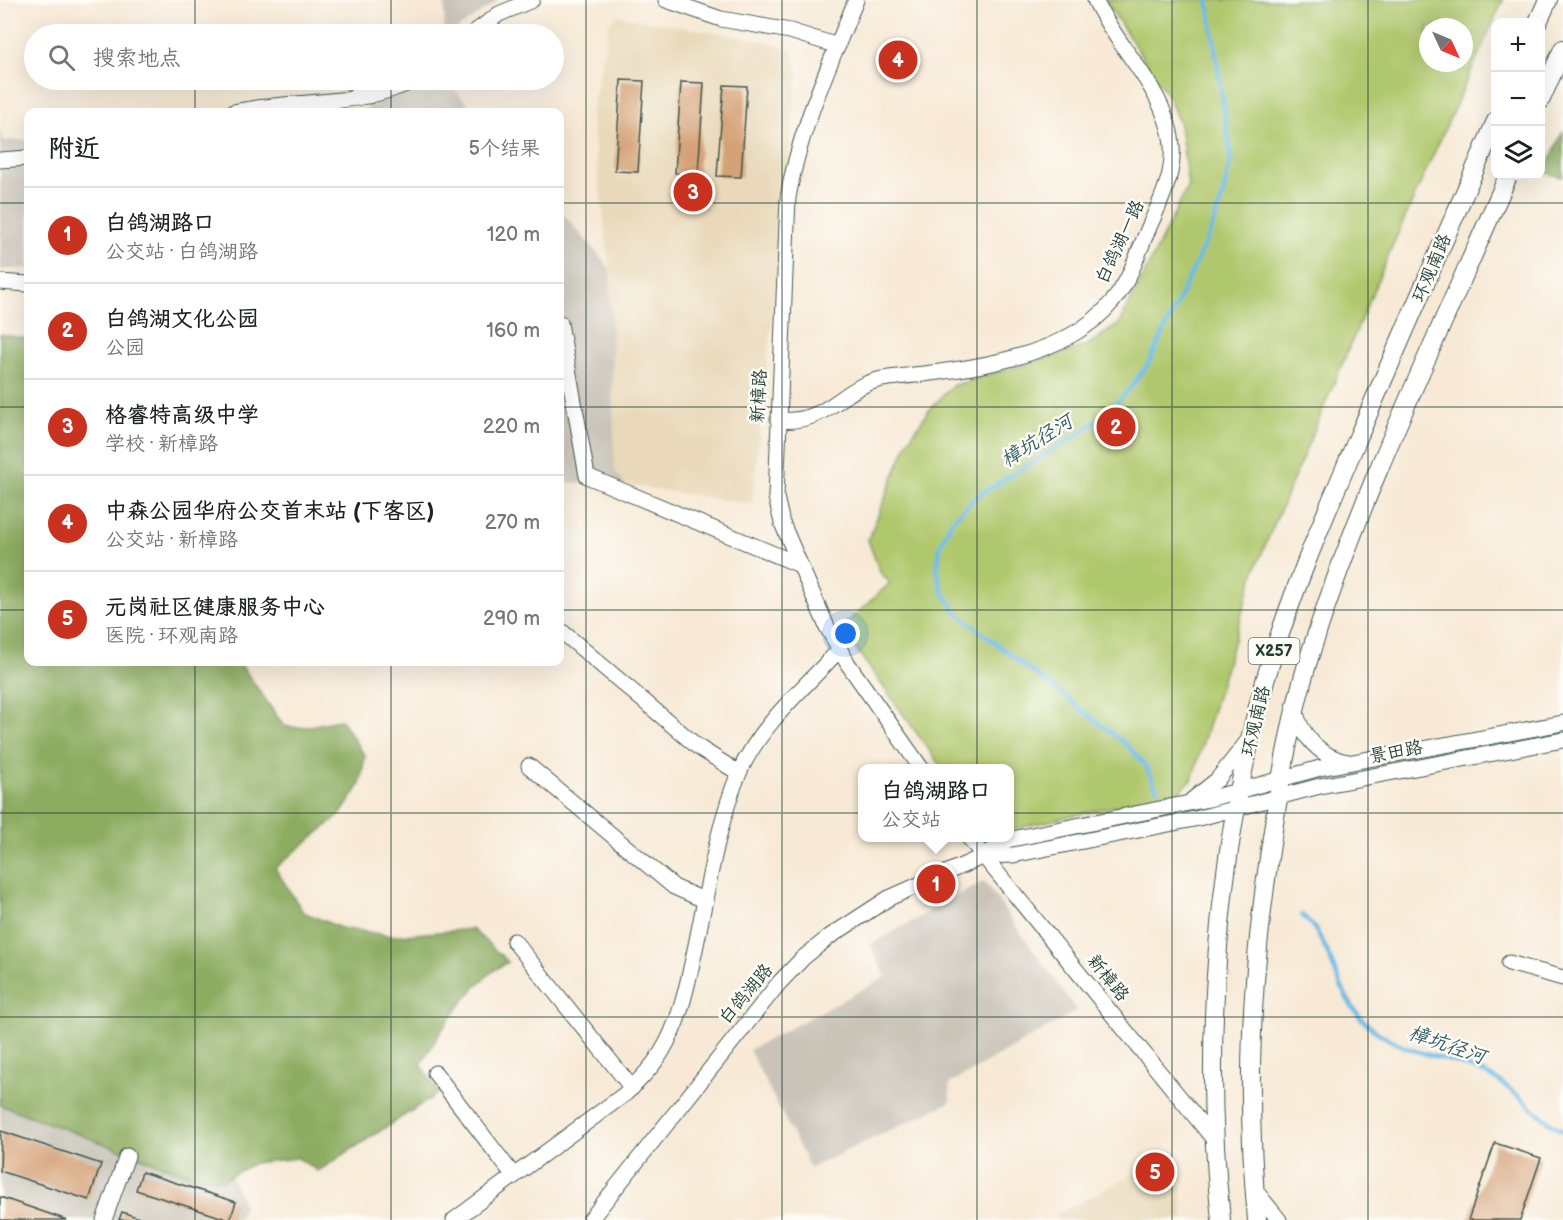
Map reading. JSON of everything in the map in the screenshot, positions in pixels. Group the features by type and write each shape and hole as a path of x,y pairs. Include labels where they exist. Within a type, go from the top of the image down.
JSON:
{"main road":[{"path":"1540,18 1548,0"},
{"path":"1545,90 1563,49"},
{"name":"环观南路","path":"1221,1220 1216,1142 1216,990 1222,922 1239,799 1252,734 1276,644 1316,536 1494,126"},
{"name":"环观南路","path":"1257,1220 1249,1100 1251,1003 1280,788 1295,708 1322,620 1349,544 1506,180"}],"street":[{"path":"486,24 499,14 532,0"},
{"path":"666,0 721,19 790,31 838,46"},
{"name":"新樟路","path":"856,0 802,135 788,198 776,497 782,522 839,650 918,764"},
{"name":"白鸽湖一路","path":"778,420 808,420 872,381 965,369 1041,348 1075,332 1113,302 1166,192 1173,160 1168,126 1155,96 1095,0"},
{"path":"362,90 369,96"},
{"path":"251,108 369,96 391,90"},
{"path":"0,160 24,158"},
{"path":"0,282 24,284"},
{"path":"564,347 587,476 800,565"},
{"path":"564,633 698,747 739,773"},
{"path":"454,1220 632,1088 662,1052 685,998 727,806 739,773 752,748 772,723 839,650"},
{"path":"1295,708 1300,728 1307,737 1325,753 1351,762"},
{"name":"景田路","path":"1239,799 1280,788 1351,762 1563,723"},
{"path":"1180,805 1195,798 1216,780 1238,755 1252,734"},
{"name":"景田路","path":"1280,788 1320,786 1563,740"},
{"path":"529,766 674,887 706,901"},
{"name":"白鸽湖路","path":"1014,839 1180,805 1239,799"},
{"name":"白鸽湖路","path":"984,856 1014,855 1239,799"},
{"name":"新樟路","path":"973,842 1216,1142"},
{"name":"白鸽湖路","path":"590,1220 772,992 803,958 829,937 889,898 984,856 1004,842"},
{"path":"514,941 632,1088"},
{"path":"1509,963 1563,978"},
{"path":"435,1073 514,1176"},
{"path":"104,1220 127,1155"},
{"path":"1254,1189 1279,1220"}],"shaded area":[{"path":"445,0 499,0 464,24 444,24"},
{"path":"617,16 770,42 793,51 798,71 752,504 626,485 615,472 610,268 591,117 609,24"},
{"path":"415,90 455,90 471,108 368,108"},
{"path":"0,123 3,140 24,140 24,268 0,270"},
{"path":"564,215 610,268 615,471 626,485 564,482"},
{"path":"984,881 1077,1011 949,1084 950,1102 810,1168 749,1050 886,977 870,945"},
{"path":"0,1105 222,1180 231,1176 244,1205 238,1220 0,1220"},
{"path":"1166,1156 1181,1188 1184,1220 1057,1220 1055,1216"}],"green space":[{"path":"1105,0 1503,0 1495,18 1491,18 1491,27 1473,67 1473,18 1419,18 1419,72 1471,72 1394,242 1256,567 1192,779 1180,791 1014,829 1014,764 939,764 841,628 890,583 880,572 868,540 908,441 929,410 952,386 1086,346 1120,323 1188,186 1180,125 1168,96"},
{"path":"1563,131 1563,177 1545,173"},
{"path":"0,334 24,338 24,666 242,666 284,726 305,727 341,720 365,756 360,785 340,815 275,868 303,912 341,928 393,936 472,929 508,962 495,969 458,1007 421,1065 439,1093 318,1171 298,1158 254,1163 223,1180 191,1176 0,1105"}],"building":[{"path":"621,80 644,81 638,172 615,171"},
{"path":"681,82 704,83 698,174 675,173"},
{"path":"724,85 747,86 741,177 717,176"},
{"path":"1,1131 101,1164 89,1200 0,1171"},
{"path":"1495,1143 1541,1158 1520,1220 1468,1220"},
{"path":"142,1172 236,1202 230,1220 136,1190"},
{"path":"0,1197 67,1220 0,1220"},
{"path":"122,1212 145,1220 119,1220"}],"waterway":[{"name":"樟坑径河","path":"1157,789 1145,765 1126,744 958,614 943,593 937,571 940,546 952,520 977,496 1082,432 1109,410 1131,387 1150,361 1210,233 1223,195 1231,157 1208,0"},
{"name":"樟坑径河","path":"1302,915 1321,939 1355,1011 1379,1034 1408,1048 1471,1067 1486,1074 1563,1131"}],"place":[{"name":"中森公园华府公交首末站 (下客区)","path":"898,60"},
{"name":"格睿特高级中学","path":"693,192"},
{"name":"白鸽湖文化公园","path":"1116,427"},
{"name":"白鸽湖路口","path":"936,884"},
{"name":"元岗社区健康服务中心","path":"1155,1172"}]}
